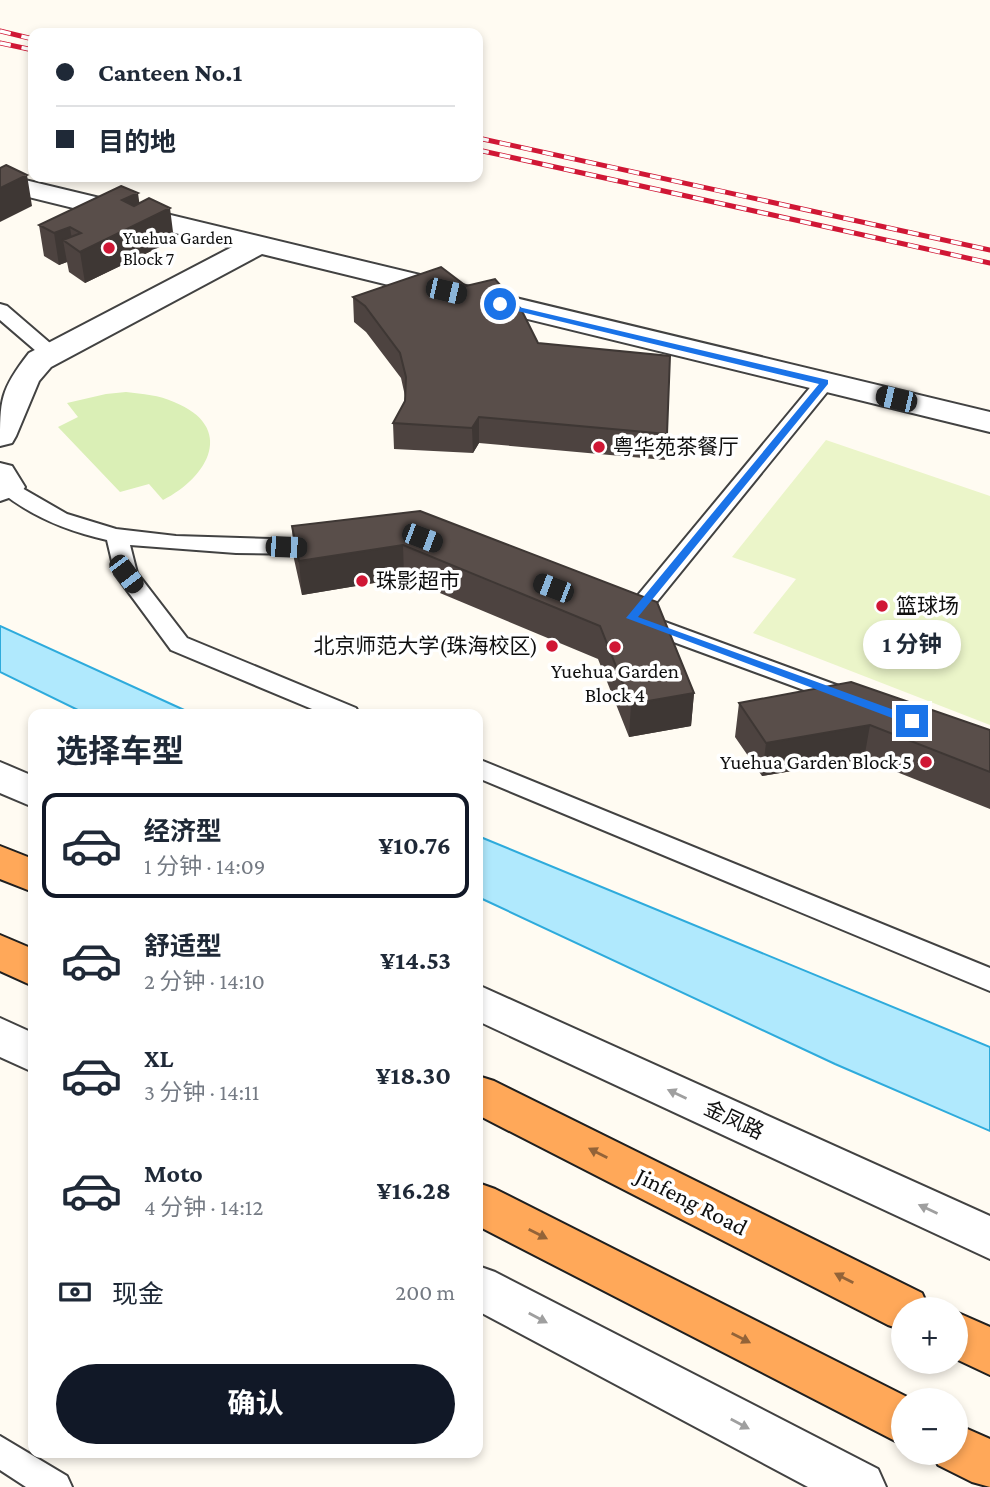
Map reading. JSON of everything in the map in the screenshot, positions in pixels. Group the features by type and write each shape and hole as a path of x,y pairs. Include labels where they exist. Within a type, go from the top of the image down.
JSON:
{"highway":[{"path":"0,861 28,875"},
{"path":"0,951 28,966"},
{"name":"Jinfeng Road","path":"483,1097 891,1302"},
{"path":"483,1206 891,1415"},
{"path":"968,1340 990,1352"},
{"path":"968,1454 990,1465"}],"street":[{"path":"0,182 990,421"},
{"path":"0,436 24,379 50,353 270,249"},
{"path":"0,776 28,790"},
{"name":"金凤路","path":"483,1004 990,1238"},
{"path":"0,1036 28,1051"},
{"path":"483,1290 860,1487"}],"lane":[{"path":"270,249 990,421"},
{"path":"0,310 50,353"},
{"path":"631,618 825,382"},
{"path":"3,483 27,504 117,537 175,544 311,548 348,544"},
{"path":"117,537 126,574 179,644 335,709"},
{"path":"605,608 873,707"},
{"path":"483,770 990,980"},
{"path":"0,1451 55,1487"}],"green space":[{"path":"126,392 163,398 193,412 205,425 210,438 209,452 203,465 193,478 163,500 149,484 120,492 58,427 78,417 67,403"},
{"name":"篮球场","path":"826,440 990,496 990,725 753,633 796,579 732,557"}],"water":[{"path":"0,626 182,709 76,709 0,672"},
{"path":"483,838 990,1047 990,1131 835,1064 483,899"}],"building":[{"path":"6,165 27,175 0,188 0,168"},
{"path":"121,186 138,193 122,200 134,206 149,198 170,208 80,252 63,240 81,233 70,227 54,233 39,225"},
{"path":"441,267 466,286 495,279 521,309 538,343 670,356 667,434 479,417 472,428 393,423 405,401 406,377 400,353 365,306 353,297"},
{"path":"420,511 657,602 694,693 631,704 600,626 403,545 299,561 292,526"},
{"path":"851,682 990,730 990,772 870,725 766,743 739,703"}],"railway":[{"path":"0,31 28,38"},
{"path":"0,43 28,49"},
{"path":"483,139 990,250"},
{"path":"483,151 990,263"}],"place":[{"name":"Yuehua Garden Block 7","path":"109,248"},
{"name":"粤华苑茶餐厅","path":"599,447"},
{"name":"珠影超市","path":"362,581"},
{"name":"篮球场","path":"882,606"},
{"name":"北京师范大学(珠海校区)","path":"552,646"},
{"name":"Yuehua Garden Block 4","path":"615,647"},
{"name":"Yuehua Garden Block 5","path":"926,762"}],"route":[{"path":"500,304 825,382 631,618 912,721"}]}
